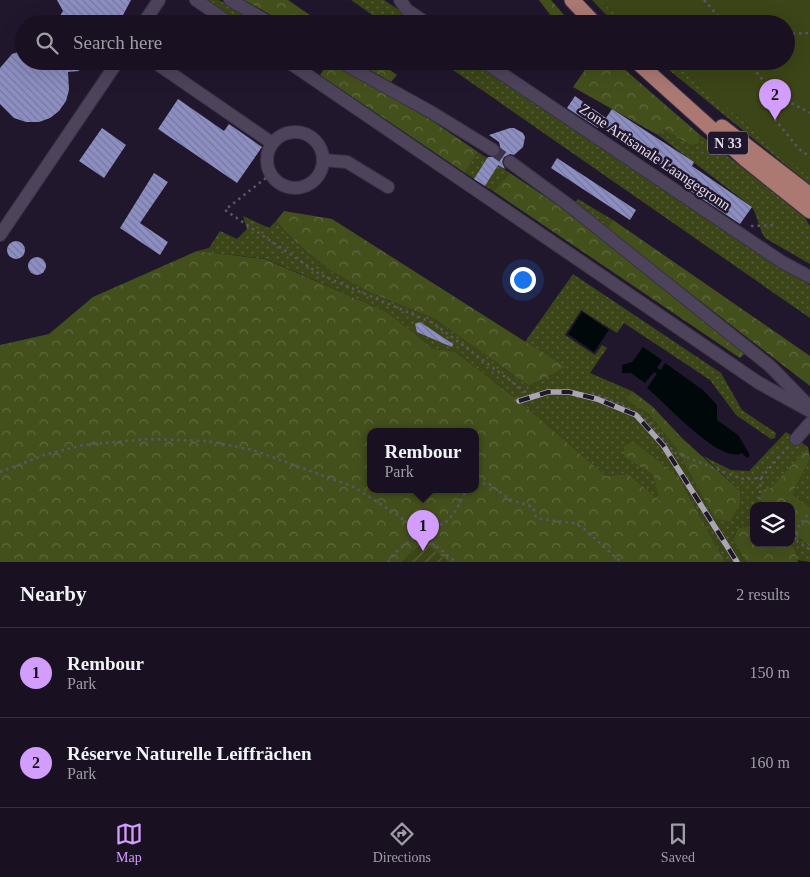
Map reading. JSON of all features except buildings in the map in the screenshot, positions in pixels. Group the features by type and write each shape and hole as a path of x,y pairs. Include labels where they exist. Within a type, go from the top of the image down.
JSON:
{"main road":[{"path":"572,0 586,15"},
{"name":"N 33","path":"648,72 754,150 810,195"},
{"name":"N 33","path":"648,72 746,159 810,211"}],"lane":[{"path":"149,15 159,0"},
{"path":"196,0 218,15"},
{"path":"230,0 256,15"},
{"path":"400,0 407,10 414,15"},
{"path":"0,235 112,70"},
{"path":"166,70 272,143"},
{"path":"300,70 759,383 810,409"},
{"path":"355,70 431,112 493,150"},
{"name":"Zone Artisanale Laangegronn","path":"496,70 782,262 810,277"},
{"path":"292,131 304,133 314,139 321,148 323,160 320,172 313,181 302,187 290,188 279,183 271,174 267,164 267,153 272,143 281,135 292,131"},
{"path":"323,160 346,162 388,187"},
{"path":"510,162 570,206 770,366 810,409"},
{"path":"796,439 810,423"}],"path":[{"path":"704,0 717,15"},
{"path":"795,34 810,33"},
{"path":"755,70 780,97 810,113"},
{"path":"780,97 773,110 773,117 799,149 810,157"},
{"path":"271,174 225,210 321,275 433,323 531,396"},
{"path":"743,236 750,226 777,225"},
{"path":"592,393 623,405 641,415 667,446 676,453 744,479 761,478"},
{"path":"759,502 761,478 796,439"},
{"path":"0,472 44,455 83,445 148,440 207,440 253,450 354,487 422,534 456,562"},
{"path":"479,483 489,484 511,500 533,507 536,517 540,519 572,523 583,528 621,562"},
{"path":"388,562 390,556 406,543 413,541 432,527 445,523 457,510 465,493"},
{"path":"810,512 799,525 796,540 810,550"}],"green space":[{"path":"206,0 219,0 245,15 228,15"},
{"path":"244,0 288,0 310,15 271,15"},
{"path":"351,0 384,0 406,15 372,15"},
{"path":"539,0 551,0 564,15 550,15"},
{"path":"592,0 605,0 622,15 606,15"},
{"path":"599,0 810,0 810,178 683,70 795,70 795,15 616,15"},
{"path":"323,70 343,70 431,120 478,152 465,173 320,75"},
{"path":"370,70 390,70 397,75 391,82"},
{"path":"453,70 488,70 779,267 810,285 810,318"},
{"path":"585,70 625,70 699,134 699,143 691,145 664,129 658,135 573,87"},
{"path":"669,70 688,70 732,95 810,159 810,185"},
{"path":"664,129 699,143 699,134 803,214 810,226 810,264 765,238 752,207 658,135"},
{"path":"478,152 510,173 493,191 465,173"},
{"path":"510,173 565,210 745,353 740,358 493,191"},
{"path":"578,199 613,220 607,229 574,203"},
{"path":"284,211 332,219 565,367 529,386 435,319 369,292 331,271 297,243 276,221"},
{"path":"243,216 269,228 276,221 297,243 331,271 369,292 435,319 529,386 564,367 525,342 573,274 721,373 742,410 776,433 775,438 771,439 736,415 710,380 624,323 617,333 581,310 565,335 595,355 602,345 607,348 590,373 632,391 626,400 649,414 675,447 715,519 740,491 703,456 731,470 749,471 786,432 808,447 771,489 762,502 750,502 750,526 738,528 733,540 746,562 725,562 679,478 624,457 653,475 661,502 628,474 606,476 519,401 454,351 434,349 387,312 266,259 197,251 209,248 220,231 237,239 247,229"},
{"path":"613,220 810,356 810,386 607,229"},
{"path":"197,251 265,259 387,312 434,349 454,351 519,401 606,476 628,474 660,501 653,475 624,457 624,446 634,442 679,478 725,562 448,562 421,540 403,562 0,562 0,345 49,334 93,297"},
{"path":"632,391 652,406 682,438 740,491 740,504 730,521 715,519 675,447 649,414 626,400"},
{"path":"808,447 810,459 792,494 810,507 810,546 795,535 795,502 761,502 761,490 771,488"},
{"path":"810,459 810,507 792,494"},
{"path":"750,526 750,547 794,547 798,562 746,562 733,540 738,528"},
{"path":"795,535 810,546 810,562 796,560"},
{"path":"421,540 448,562 403,562"}],"shaded area":[{"path":"582,312 609,330 594,352 568,334"},
{"path":"643,347 662,360 657,368 661,370 665,363 703,390 717,405 717,420 738,435 750,455 747,458 742,453 732,454 720,450 707,441 647,388 657,374 654,372 645,383 631,373 622,373 622,365 632,362"}],"tunnel":[{"path":"493,150 510,162"}],"railway":[{"path":"519,401 548,392 569,392 597,399 636,415 663,445 737,562"}],"place":[{"name":"Réserve Naturelle Leiffrächen","path":"775,120"},
{"name":"Rembour","path":"423,551"}]}
